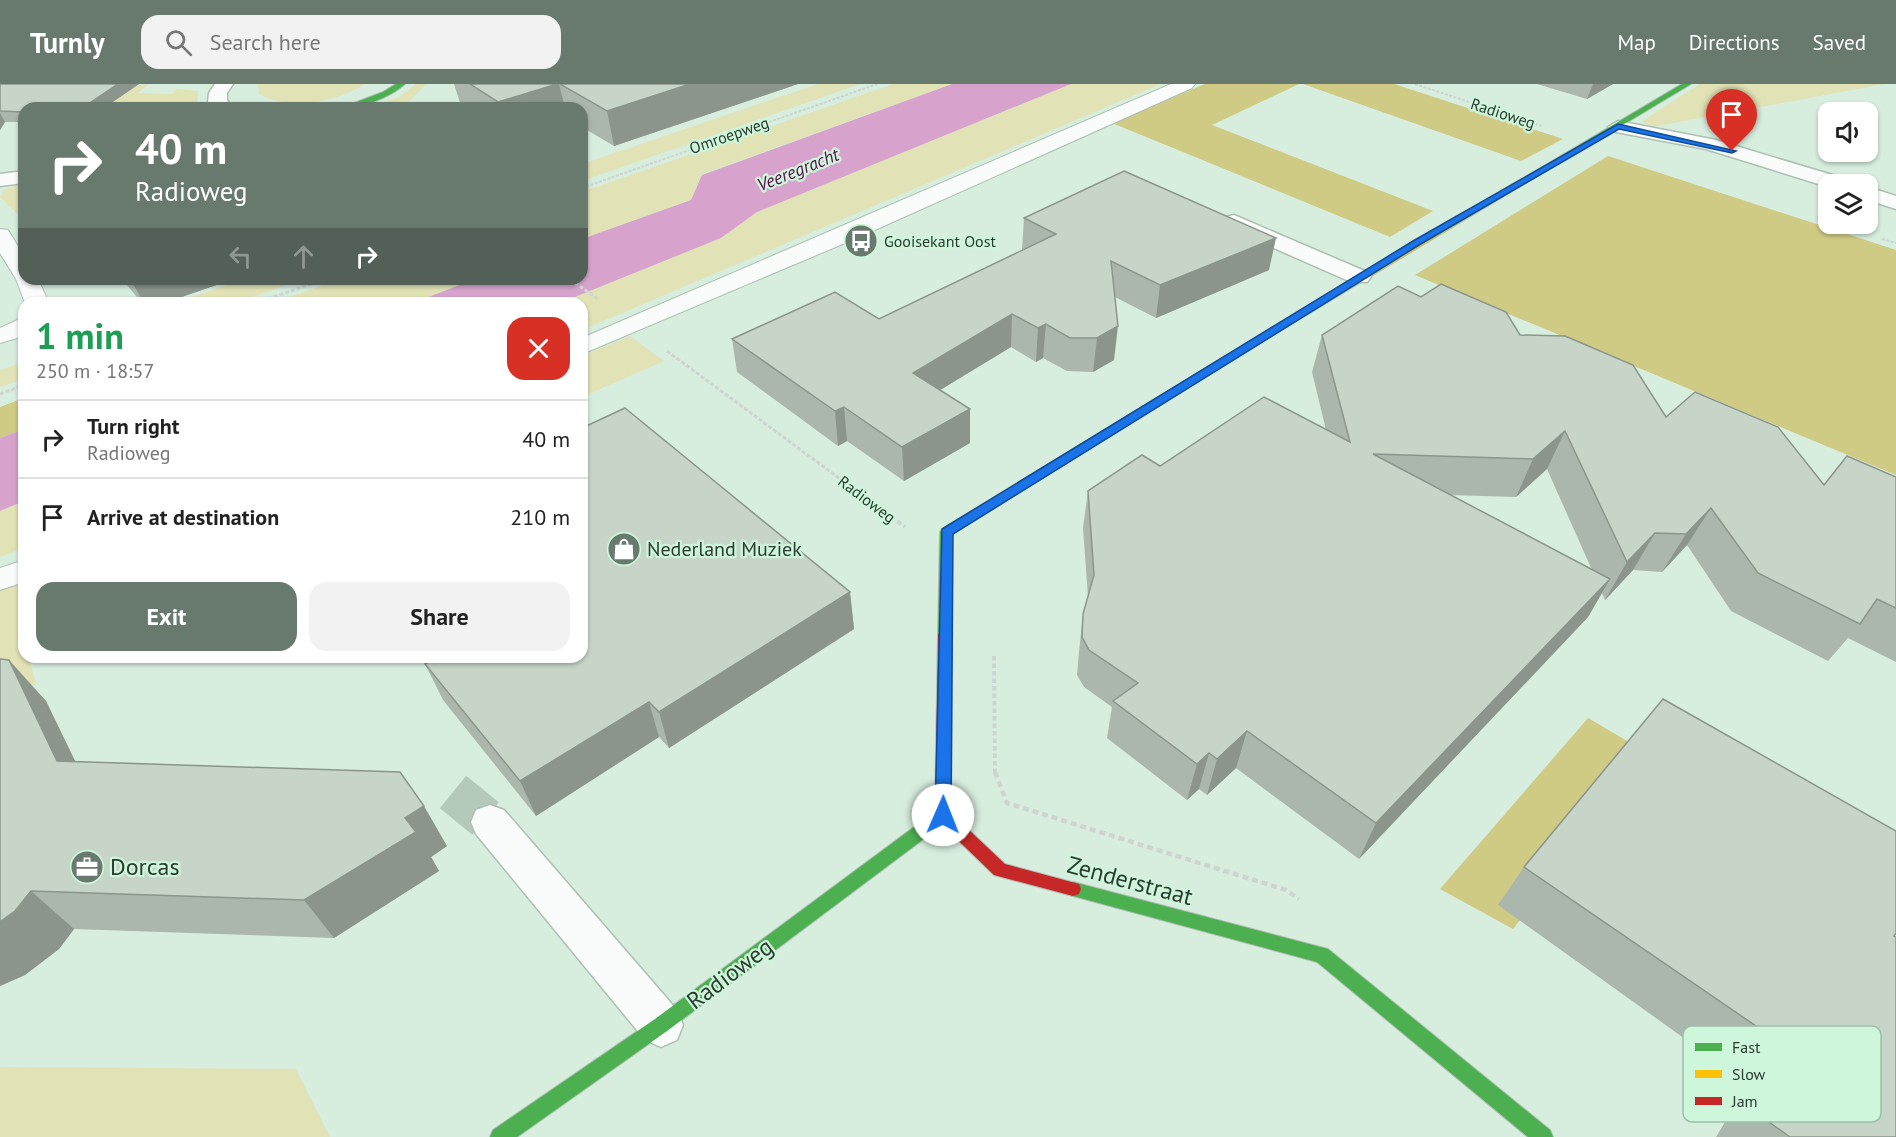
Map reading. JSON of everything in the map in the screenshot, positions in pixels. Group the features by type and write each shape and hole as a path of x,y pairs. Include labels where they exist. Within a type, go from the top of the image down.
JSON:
{"street":[{"path":"217,102 218,93 224,84"},
{"path":"363,102 386,94 401,84"},
{"path":"943,815 946,532 1359,277 1618,127 1687,84"},
{"path":"1618,127 1709,144 1818,177"},
{"path":"0,180 18,178"},
{"path":"1878,197 1896,203"},
{"path":"1212,212 1359,277"},
{"name":"Radioweg","path":"516,1130 943,815"},
{"name":"Zenderstraat","path":"943,815 1000,870 1322,955 1542,1137"},
{"path":"490,822 661,1025"}],"lane":[{"path":"588,344 1186,84"},
{"path":"0,235 18,264"},
{"path":"0,336 18,329"},
{"path":"0,579 18,573"}],"path":[{"name":"Omroepweg","path":"588,186 877,84"},
{"name":"Radioweg","path":"1414,84 1591,142"},
{"path":"274,297 308,285"},
{"name":"Radioweg","path":"578,285 904,526 946,532"},
{"path":"0,394 18,387"},
{"path":"994,646 995,778 1007,803 1286,890 1306,904"}],"green space":[{"path":"149,84 138,93 172,94 177,89 198,91 197,102 113,102 138,85"},
{"path":"258,84 365,84 341,96 313,102 284,102 259,94"},
{"path":"416,84 426,84 409,102 384,102 399,97"},
{"path":"818,84 860,84 588,179 588,162"},
{"path":"893,84 952,84 702,174 691,200 588,237 588,190"},
{"path":"1071,84 1161,84 588,327 588,297 575,297 721,238 757,212"},
{"path":"1700,84 1884,84 1652,127 1642,121"},
{"path":"18,185 18,214 0,197 4,190"},
{"path":"227,285 286,285 253,297 192,297"},
{"path":"324,285 460,285 428,297 290,297"},
{"path":"630,336 664,361 588,394 588,354"},
{"path":"18,364 18,381 0,387 0,370"},
{"path":"18,504 18,550 0,557 0,511"},
{"path":"18,583 18,663 30,663 36,685 0,684 0,589"},
{"path":"0,1067 296,1069 330,1137 0,1137"}],"shaded area":[{"path":"1205,84 1299,84 1212,125 1433,211 1390,237 1112,123"},
{"path":"1303,84 1394,84 1563,139 1521,161"},
{"path":"1608,156 1818,225 1818,234 1847,234 1896,250 1896,475 1415,275"},
{"path":"18,400 18,431 0,438 0,407"},
{"path":"1588,718 1651,755 1513,929 1440,889"}],"water":[{"name":"Veeregracht","path":"952,84 1071,84 757,212 721,238 575,297 428,297 460,285 588,285 588,237 691,200 702,175"},
{"path":"18,431 18,504 0,511 0,438"}],"building":[{"path":"0,84 118,84 91,102 18,102 18,112 0,111"},
{"path":"470,84 557,84 498,102"},
{"path":"560,84 690,84 607,111"},
{"path":"1124,171 1276,238 1160,285 1111,261 1118,326 1097,338 1070,338 1046,324 1038,328 1012,314 913,373 970,409 902,447 844,407 835,411 732,339 835,292 879,319 1056,234 1024,218"},
{"path":"1441,284 1506,312 1520,335 1565,336 1633,365 1666,417 1695,392 1778,427 1824,485 1847,456 1896,477 1896,608 1877,599 1860,624 1758,573 1711,508 1686,534 1655,533 1627,562 1565,431 1533,459 1373,454 1610,579 1376,823 1247,731 1217,759 1209,753 1197,764 1113,701 1138,683 1089,650 1082,637 1083,614 1094,575 1088,491 1142,455 1160,466 1264,397 1350,442 1322,335 1398,286 1421,297"},
{"path":"625,408 850,592 659,712 649,702 520,781 425,664 588,663 588,425"},
{"path":"0,659 9,660 57,761 400,772 424,806 405,818 416,832 304,900 31,891 15,911 0,922"},
{"path":"1663,699 1896,831 1896,933 1894,936 1896,937 1896,1137 1790,1137 1769,1122 1881,1122 1881,1026 1756,1026 1524,867"}],"tunnel":[{"path":"453,792 490,822"}],"traffic: fast":[{"path":"363,102 386,94 401,84"},
{"path":"1521,182 1687,84"},
{"path":"945,635 946,532 1262,337"},
{"path":"500,1137 661,1025 943,815"},
{"path":"1073,889 1322,955 1543,1137"}],"traffic: slow":[{"path":"1262,337 1521,182"}],"traffic: jam":[{"path":"945,635 943,815 1000,870 1073,889"}],"place":[{"name":"Gooisekant Oost","path":"861,241"},
{"name":"Nederland Muziek","path":"624,549"},
{"name":"Dorcas","path":"87,867"}],"route":[{"path":"943,815 946,532 1217,367 1359,277 1618,127 1709,144 1732,151"}]}
